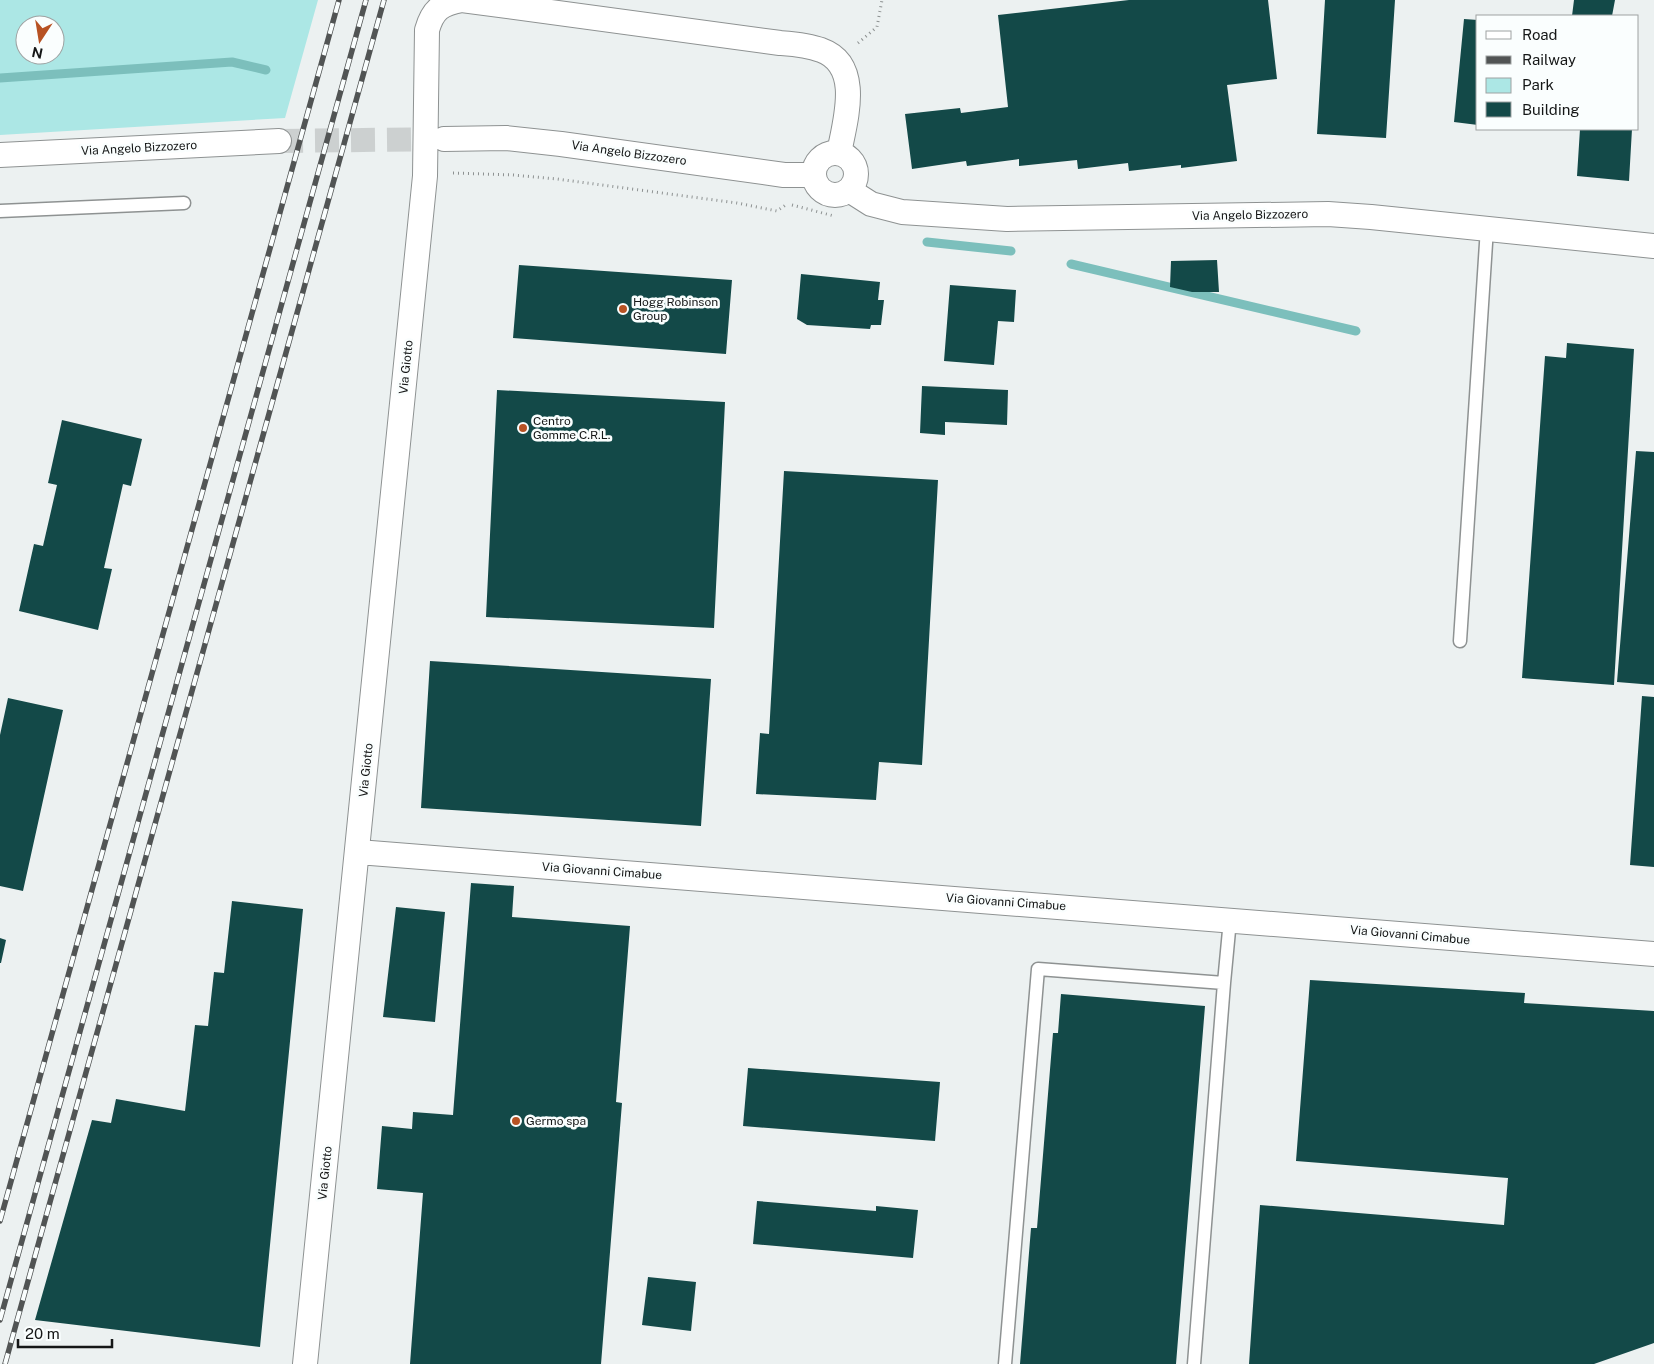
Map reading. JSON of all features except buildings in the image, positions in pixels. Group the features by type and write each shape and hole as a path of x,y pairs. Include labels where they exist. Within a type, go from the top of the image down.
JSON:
{"street":[{"name":"Via Giotto","path":"305,1364 425,176 428,30 430,18 447,3 462,0 809,47 823,50 834,57"},
{"path":"834,57 848,78 849,90 839,153"},
{"name":"Via Angelo Bizzozero","path":"444,139 506,138 571,145 784,175 814,175"},
{"name":"Via Angelo Bizzozero","path":"0,155 278,141"},
{"path":"829,153 839,153 848,156 854,164 857,173 855,182 849,190 841,194 831,195 823,191 817,184 814,175 815,166 821,158 829,153"},
{"name":"Via Angelo Bizzozero","path":"849,190 871,204 902,212 970,217 1007,219 1328,214 1487,228 1654,246"},
{"name":"Via Giovanni Cimabue","path":"358,852 1654,954"}],"lane":[{"path":"0,211 184,203"},
{"path":"1460,641 1487,228"},
{"path":"1194,1364 1230,920"},
{"path":"1005,1364 1038,969 1224,983"}],"path":[{"path":"834,57 864,39 877,27 882,0"}],"green space":[{"path":"0,0 318,0 285,118 0,135"}],"waterway":[{"path":"0,78 232,62 266,70"},
{"path":"927,242 1011,251"},
{"path":"1071,264 1356,331"}],"tunnel":[{"path":"279,141 444,139"}],"railway":[{"path":"0,1221 339,0"},
{"path":"0,1320 366,0"},
{"path":"5,1364 384,0"}],"place":[{"name":"Hogg Robinson Group","path":"623,309"},
{"name":"Centro Gomme C.R.L.","path":"523,428"},
{"name":"Germo spa","path":"516,1121"}]}
